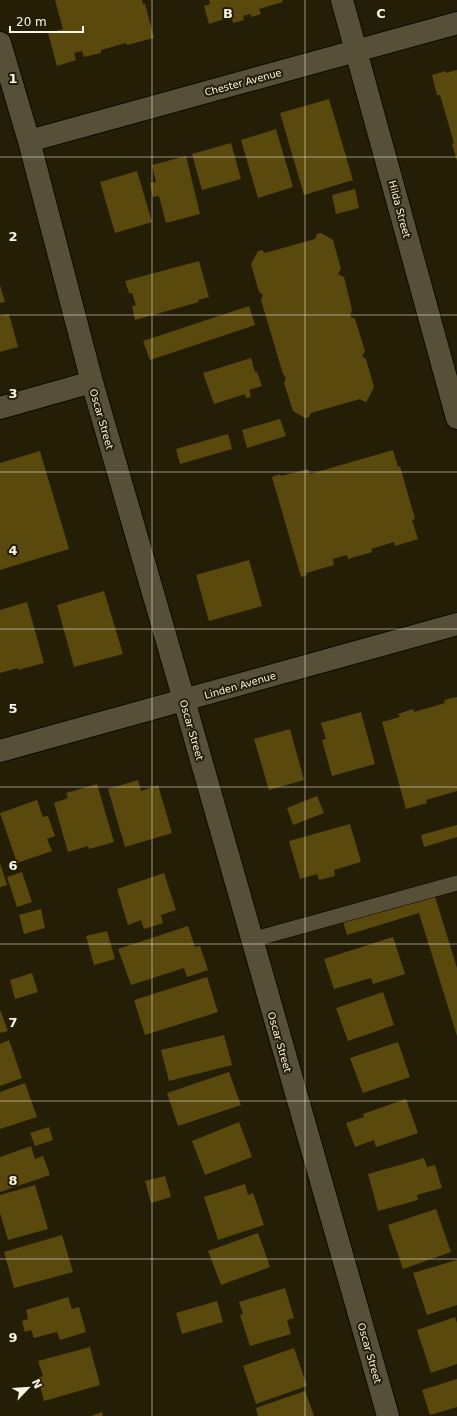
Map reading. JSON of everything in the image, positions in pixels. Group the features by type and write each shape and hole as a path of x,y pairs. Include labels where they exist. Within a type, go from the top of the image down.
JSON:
{"street":[{"name":"Hilda Street","path":"342,0 457,418"},
{"name":"Chester Avenue","path":"29,141 457,23"},
{"name":"Oscar Street","path":"0,43 29,141 92,382 388,1416"},
{"path":"0,408 92,382"},
{"name":"Linden Avenue","path":"0,751 457,624"}],"lane":[{"path":"251,940 457,883"}],"building":[{"path":"55,0 142,0 143,4 145,4 154,38 127,45 126,43 101,50 101,53 84,57 82,51 74,53 76,60 57,66 48,33 63,29"},
{"path":"209,0 282,0 283,2 259,9 261,14 252,17 250,14 243,16 244,20 233,23 231,17 209,24 204,6 210,4"},
{"path":"457,70 457,161 452,144 454,143 440,95 437,95 432,75"},
{"path":"329,99 353,180 304,195 280,113"},
{"path":"276,129 293,187 258,198 241,140"},
{"path":"231,143 241,179 202,190 192,154"},
{"path":"186,156 200,214 166,223 159,196 153,197 150,183 156,182 152,165"},
{"path":"137,171 152,222 115,233 100,182"},
{"path":"355,189 359,208 336,214 332,195"},
{"path":"321,233 333,240 341,269 338,274 344,277 352,310 350,316 355,319 365,351 362,356 366,359 374,387 367,401 365,402 360,399 311,413 309,417 305,418 293,411 284,383 286,378 283,374 261,300 263,295 259,292 251,264 258,251 262,250 265,253 315,239 317,234"},
{"path":"199,261 209,297 198,300 199,302 135,320 132,306 136,305 132,293 129,293 125,281"},
{"path":"0,285 5,302 0,303"},
{"path":"249,306 255,325 150,360 143,341"},
{"path":"9,314 18,347 0,352 0,316"},
{"path":"251,358 255,372 257,372 262,386 249,390 251,397 246,398 245,394 214,404 203,373"},
{"path":"280,419 286,436 247,448 242,430"},
{"path":"228,434 232,449 180,464 176,449"},
{"path":"393,450 398,467 400,466 415,519 412,520 418,539 395,546 394,542 371,549 372,552 348,559 347,555 333,559 334,565 306,573 307,575 301,577 272,477 308,469 310,474"},
{"path":"40,451 69,549 0,570 0,463"},
{"path":"249,560 262,606 209,621 196,575"},
{"path":"104,591 123,654 74,667 57,605"},
{"path":"27,602 44,663 0,673 0,610"},
{"path":"457,697 457,791 426,800 427,803 406,809 382,722 400,717 398,714 413,709 414,712 445,703 444,700"},
{"path":"361,712 375,764 332,776 322,740 326,739 321,723"},
{"path":"290,729 304,780 269,790 254,739"},
{"path":"138,780 141,791 158,785 172,833 125,847 108,789"},
{"path":"97,784 114,842 89,849 88,846 68,852 54,803 68,798 66,793"},
{"path":"317,796 324,813 293,825 287,808"},
{"path":"37,800 43,817 48,816 55,836 47,839 52,851 17,863 0,813"},
{"path":"350,824 361,862 334,870 335,876 319,880 317,874 300,879 289,841"},
{"path":"457,825 457,837 424,847 421,835"},
{"path":"0,863 7,885 0,887"},
{"path":"22,872 32,902 17,907 7,877"},
{"path":"164,873 176,910 161,915 163,923 144,929 141,920 128,925 117,889"},
{"path":"433,890 457,968 457,1036 419,913 347,935 342,918"},
{"path":"41,909 45,928 24,934 19,915"},
{"path":"188,926 195,947 200,946 208,970 187,977 184,968 131,985 118,949"},
{"path":"107,931 115,959 94,965 86,936"},
{"path":"393,937 405,974 373,984 371,978 334,989 324,959"},
{"path":"32,973 38,992 15,999 10,980"},
{"path":"207,977 218,1012 145,1035 134,1000"},
{"path":"383,992 394,1025 348,1041 336,1008"},
{"path":"0,1010 8,1031 0,1033"},
{"path":"224,1035 232,1065 169,1081 161,1050"},
{"path":"9,1040 22,1078 0,1086 0,1044"},
{"path":"398,1042 410,1077 363,1093 350,1058"},
{"path":"229,1072 241,1105 178,1126 167,1093"},
{"path":"25,1083 37,1117 0,1129 0,1092"},
{"path":"406,1099 418,1133 376,1147 374,1140 355,1147 346,1123 364,1117 363,1114"},
{"path":"239,1122 252,1157 205,1175 192,1141"},
{"path":"49,1127 53,1140 35,1146 30,1133"},
{"path":"31,1146 35,1159 43,1156 50,1175 0,1192 0,1157"},
{"path":"424,1158 427,1167 435,1165 442,1188 417,1195 418,1200 378,1211 368,1174"},
{"path":"165,1176 171,1197 151,1203 145,1181"},
{"path":"245,1184 248,1195 253,1193 264,1225 218,1240 204,1197"},
{"path":"35,1185 48,1229 8,1240 0,1213 0,1195"},
{"path":"436,1209 451,1252 403,1269 388,1225"},
{"path":"258,1233 270,1267 221,1285 208,1251"},
{"path":"62,1235 73,1272 14,1288 4,1252"},
{"path":"457,1260 457,1305 427,1315 413,1273"},
{"path":"285,1288 294,1318 287,1320 291,1334 250,1346 240,1315 243,1314 239,1302"},
{"path":"68,1297 72,1309 79,1307 86,1332 60,1340 57,1332 34,1338 31,1330 25,1332 22,1321 28,1319 26,1310"},
{"path":"217,1301 223,1322 182,1334 176,1313"},
{"path":"455,1317 457,1323 457,1364 431,1373 417,1330"},
{"path":"90,1347 100,1385 44,1401 38,1378 43,1376 38,1361"},
{"path":"294,1348 307,1386 256,1404 243,1366"},
{"path":"457,1379 457,1407 430,1415 422,1390"},
{"path":"305,1391 314,1416 258,1416 256,1408"},
{"path":"102,1412 103,1416 91,1416"}]}
